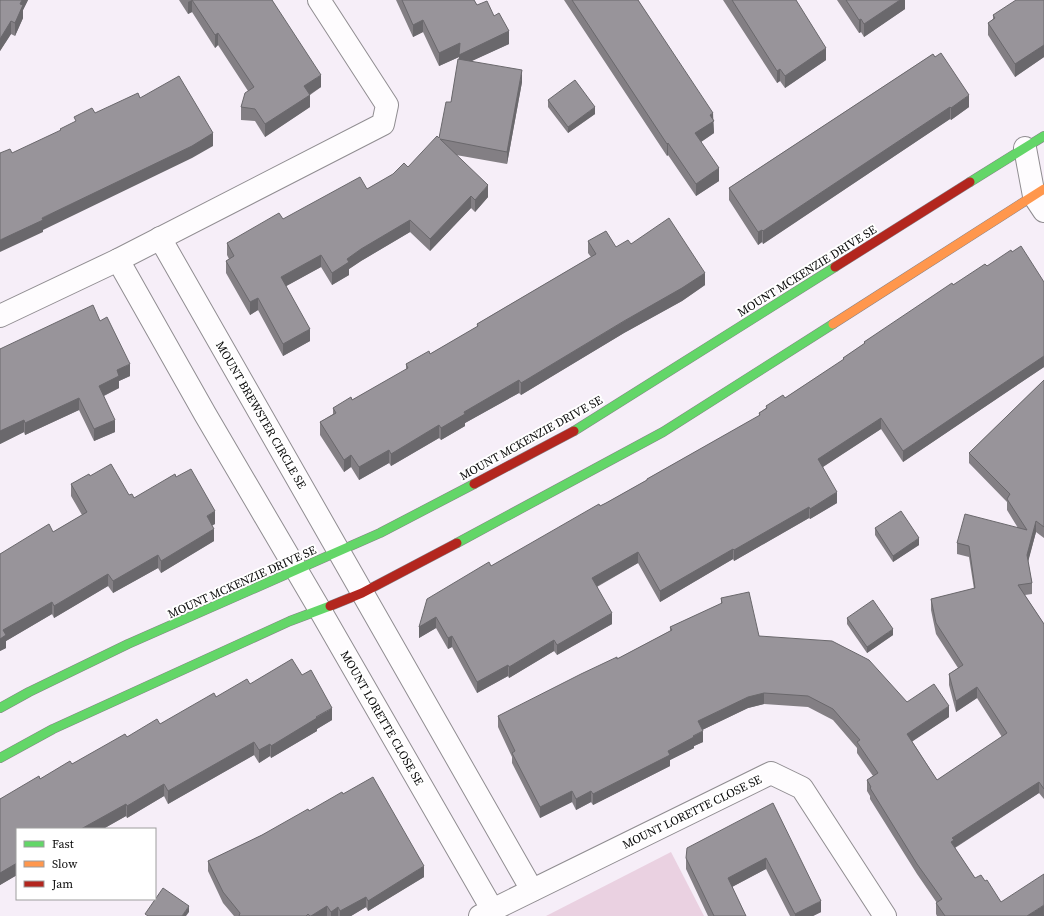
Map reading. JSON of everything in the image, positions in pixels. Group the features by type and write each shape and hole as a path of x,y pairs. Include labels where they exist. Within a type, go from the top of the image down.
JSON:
{"street":[{"path":"0,316 118,260 383,124 387,105 319,0"},
{"name":"MOUNT MCKENZIE DRIVE SE","path":"0,708 29,692 128,644 297,571 380,533 577,429 1044,136"},
{"path":"1025,148 1044,158"},
{"path":"0,758 53,729 283,625 362,593 662,432 1041,199 1025,148"},
{"name":"MOUNT BREWSTER CIRCLE SE","path":"160,238 362,593"},
{"path":"118,260 205,414 320,610"},
{"path":"362,593 532,890"},
{"name":"MOUNT LORETTE CLOSE SE","path":"320,610 486,913 771,773 802,788 885,916"}],"shaded area":[{"path":"671,852 704,916 546,916"}],"building":[{"path":"0,0 22,0 20,4 23,5 15,23 11,21 0,39"},
{"path":"192,0 272,0 321,75 304,86 310,95 265,124 255,109 241,107 245,93 254,87 218,33 215,35"},
{"path":"402,0 474,0 477,5 487,1 494,16 499,13 509,31 459,55 460,43 439,53 423,20 413,25"},
{"path":"572,0 638,0 713,113 710,115 714,121 695,133 719,168 696,184 668,143 667,144"},
{"path":"732,0 796,0 826,48 785,76 780,69 777,71"},
{"path":"846,0 900,0 864,24 861,19 859,20"},
{"path":"1016,0 1044,0 1044,45 1015,64 988,23 995,18 993,15"},
{"path":"941,53 969,95 763,231 758,232 729,188 933,54 935,57"},
{"path":"458,59 522,70 507,152 440,139 488,185 475,200 471,196 430,239 410,220 361,249 347,259 349,262 332,273 321,255 281,277 310,329 283,344 258,298 250,302 226,261 234,256 227,243 279,213 283,219 360,177 367,189 393,174 404,163 408,167 437,136 439,138 446,102 451,102"},
{"path":"179,76 213,133 192,146 42,218 43,220 0,240 0,153 10,149 12,153 61,130 60,129 76,121 74,117 92,108 95,113 138,93 140,98"},
{"path":"575,80 595,107 568,127 548,100"},
{"path":"669,218 705,273 521,383 519,380 464,412 465,414 441,428 439,425 391,454 389,450 359,467 351,455 344,460 320,422 336,413 333,408 351,397 352,400 408,368 406,364 429,351 430,354 478,326 477,324 596,254 588,241 606,231 616,247 628,240 631,244"},
{"path":"1021,246 1044,282 1044,356 903,451 881,418 818,459 837,492 810,509 809,507 660,591 638,552 592,578 612,613 557,645 554,640 509,667 508,665 477,682 452,636 448,638 436,617 419,627 427,599 489,562 491,566 599,504 600,506 606,503 760,415 759,413 767,408 766,406 783,395 785,398 844,359 843,358 865,343 864,342 952,283 953,285 985,264 987,266 1011,250 1012,252"},
{"path":"93,305 100,321 107,317 130,364 117,370 119,376 99,386 115,420 94,429 79,398 25,423 24,420 0,431 0,349"},
{"path":"1044,380 1044,527 1036,521 1027,555 1032,583 1018,585 1044,624 1044,789 1039,782 952,838 954,840 951,842 975,878 981,875 985,881 987,880 1001,902 1044,874 1044,905 1027,916 945,916 936,903 942,899 917,864 870,788 871,787 867,780 878,773 857,742 860,740 833,709 808,696 764,693 748,697 698,721 703,731 668,751 670,755 593,794 591,791 576,799 572,791 540,807 512,753 515,751 498,716 581,674 617,657 617,659 672,630 670,627 722,603 721,598 749,592 759,636 832,641 869,660 907,702 934,684 949,706 907,734 937,780 1007,733 977,687 956,701 949,674 963,665 936,623 931,599 975,588 969,546 957,543 965,514 1027,530 1007,499 1010,494 969,453"},
{"path":"111,464 129,495 132,494 134,498 175,474 176,477 191,469 215,511 207,516 214,529 161,561 158,555 113,581 108,574 54,606 52,602 3,630 6,635 0,639 0,554 49,524 53,532 87,512 71,484 89,474 90,476"},
{"path":"901,511 919,538 893,556 875,528"},
{"path":"873,600 893,629 867,647 847,618"},
{"path":"292,659 302,675 311,670 332,708 271,746 270,744 259,750 254,742 168,791 164,784 127,806 126,804 83,828 16,828 16,864 0,873 0,799 39,776 40,779 70,761 72,764 125,734 127,737 157,719 160,724 214,693 216,697 247,679 250,684"},
{"path":"373,777 424,866 368,901 366,897 340,911 338,907 331,912 327,906 311,916 308,914 306,916 239,916 240,913 223,892 208,861 262,835 308,809 309,811 342,792 343,794"},
{"path":"773,803 821,901 795,914 766,858 728,878 746,916 714,916 686,858 687,848"},
{"path":"163,888 189,906 182,916 148,916 145,914"}],"traffic: fast":[{"path":"970,182 1044,136"},
{"path":"574,431 835,267"},
{"path":"457,543 663,432 833,324"},
{"path":"0,708 29,692 128,644 380,533 474,484"},
{"path":"0,758 53,729 290,621 330,606"}],"traffic: slow":[{"path":"833,324 1044,189"}],"traffic: jam":[{"path":"835,267 970,182"},
{"path":"474,484 574,431"},
{"path":"330,606 362,593 457,543"}]}
